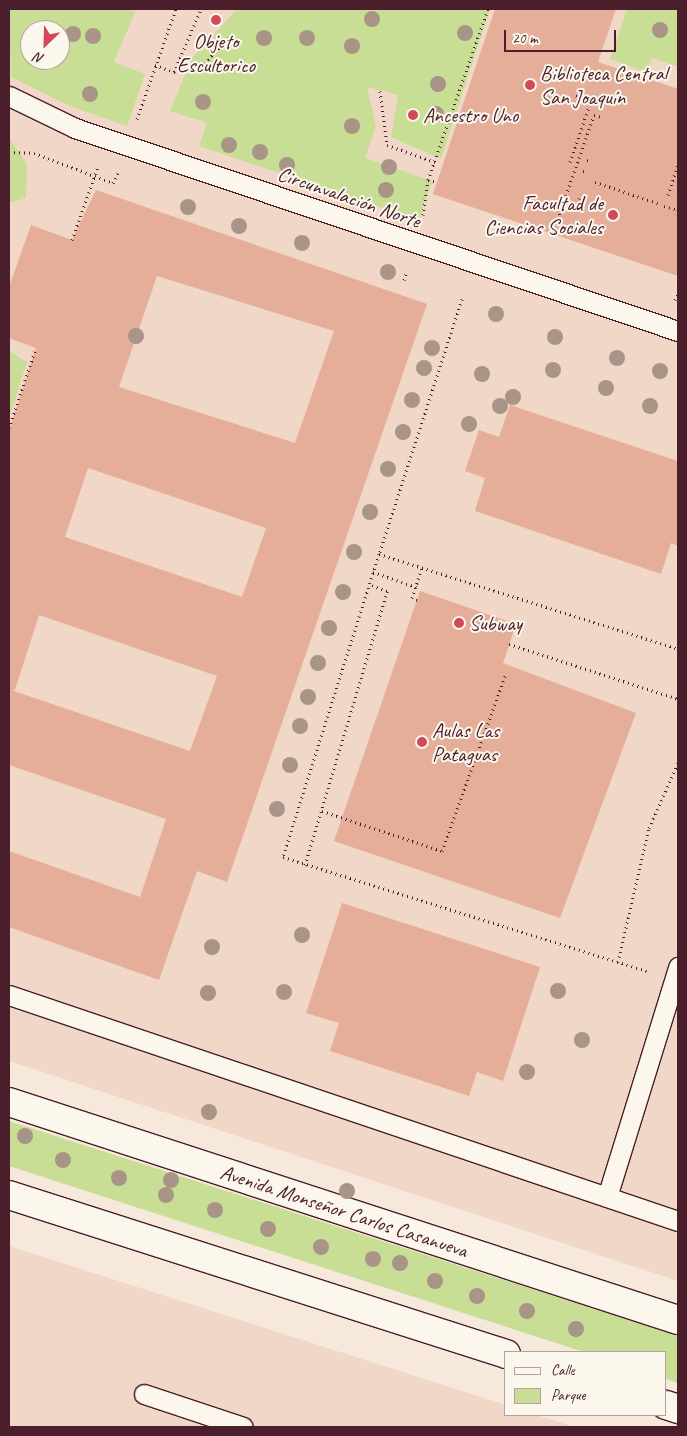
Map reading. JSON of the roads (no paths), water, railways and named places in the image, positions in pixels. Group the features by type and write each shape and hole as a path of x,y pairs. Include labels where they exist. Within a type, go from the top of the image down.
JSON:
{"main road":[{"name":"Avenida Monseñor Carlos Casanueva","path":"9,1102 678,1320"},
{"path":"9,1195 504,1353"}],"lane":[{"name":"Circunvalación Norte","path":"9,96 84,131 678,331"},
{"path":"607,1197 672,1006 676,973"},
{"path":"9,995 678,1221"},
{"path":"144,1394 243,1427"}],"place":[{"name":"Objeto Escultorico","path":"216,20"},
{"name":"Biblioteca Central San Joaquín","path":"530,85"},
{"name":"Ancestro Uno","path":"413,115"},
{"name":"Facultad de Ciencias Sociales","path":"613,215"},
{"name":"Subway","path":"459,623"},
{"name":"Aulas Las Pataguas","path":"422,742"}]}
